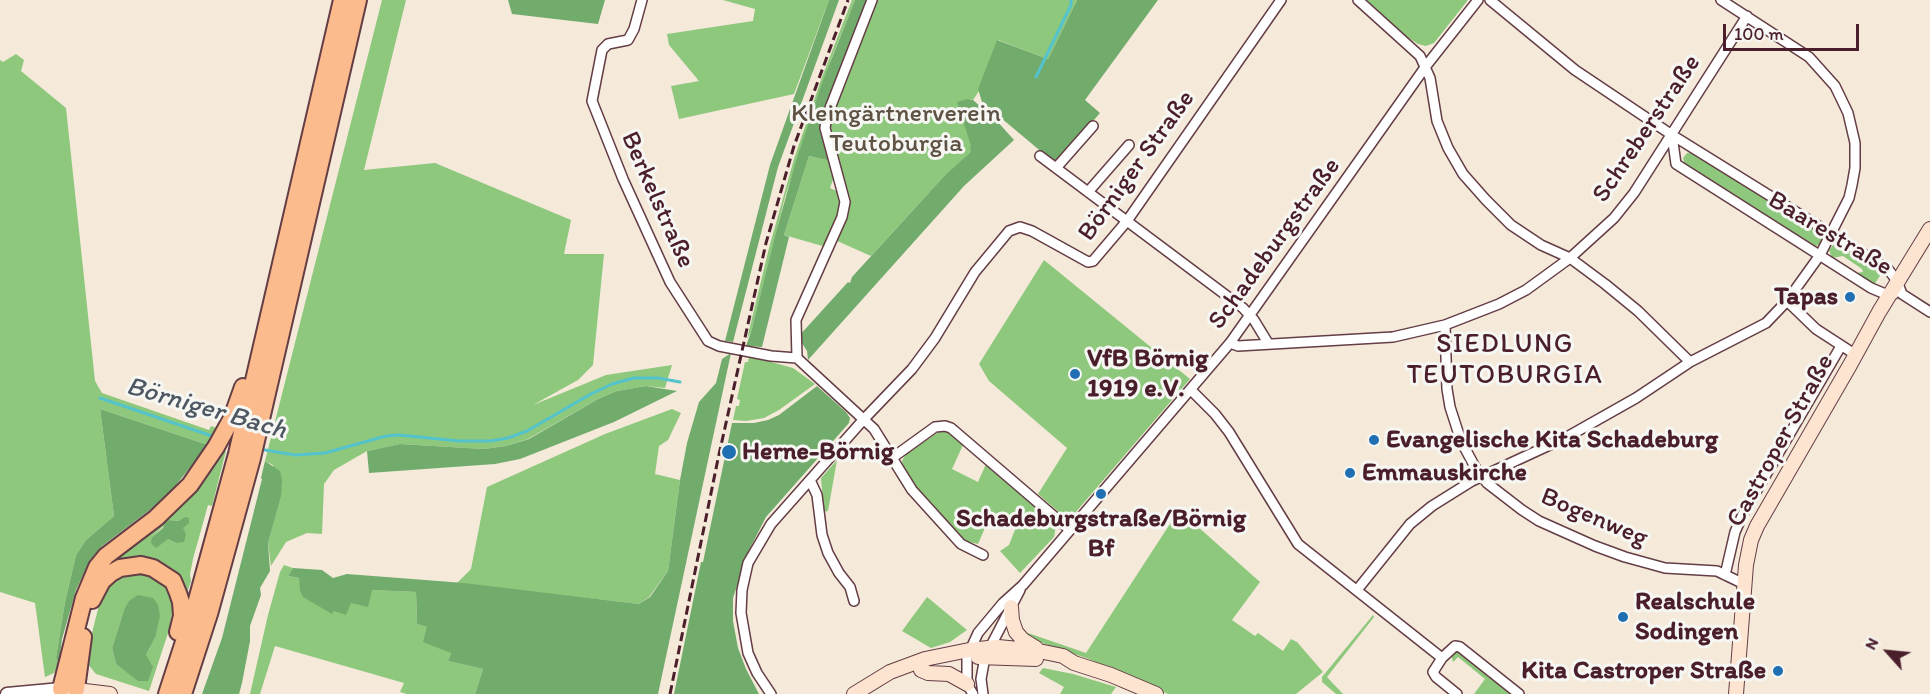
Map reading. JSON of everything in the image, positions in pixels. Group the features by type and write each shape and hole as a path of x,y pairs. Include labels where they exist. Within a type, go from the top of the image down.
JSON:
{"highway":[{"path":"173,692 197,599 244,456 358,0"},
{"path":"249,437 271,308 340,4"},
{"path":"68,689 84,598 97,567 112,551 175,502 190,485 216,447 240,398 258,328 271,308"},
{"path":"68,689 96,590 111,573 129,565 141,564 153,568 172,581 181,602 182,616 168,665 173,692"}],"main road":[{"name":"Castroper Straße","path":"1736,694 1744,584 1751,540 1930,229"},
{"path":"1011,607 1016,632 1039,651"},
{"path":"854,694 890,672 933,657 968,653 1039,651 1063,656 1074,663 1111,675 1156,694"},
{"path":"987,652 1060,664 1074,663"},
{"path":"867,694 886,682 968,653"},
{"path":"921,670 928,673 949,674 970,689"},
{"path":"68,689 110,694"}],"street":[{"name":"Berkelstraße","path":"642,0 634,29 628,40 608,44 602,50 592,101 623,179 670,282 708,342 771,356 797,358"},
{"path":"872,0 827,116 825,128 845,202 842,217 796,320 797,358 873,429 912,490 962,544 983,555"},
{"name":"Börniger Straße","path":"864,419 892,392 923,355 970,279 1009,231 1020,227 1032,231 1088,262 1094,261 1127,221 1281,0"},
{"path":"1358,0 1420,56 1426,66 1437,121 1448,148 1463,174 1511,225 1541,245 1570,258 1605,284 1638,311 1690,362"},
{"name":"Schadeburgstraße","path":"987,652 1023,585 1191,390 1251,316 1426,66 1478,0"},
{"name":"Baarestraße","path":"1490,0 1575,70 1672,135 1888,269 1896,290 1871,288 1676,164 1672,135"},
{"path":"1357,590 1419,516 1446,496 1482,476 1567,437 1636,398 1690,362 1766,323 1787,301 1820,255 1849,198 1855,168 1855,142 1848,113 1835,86 1817,64 1721,0"},
{"name":"Schreberstraße","path":"1230,343 1238,346 1376,339 1411,334 1481,312 1526,290 1570,258 1614,218 1634,193 1747,16"},
{"path":"1056,168 1093,126"},
{"path":"1088,192 1129,145"},
{"path":"1040,156 1251,316 1268,344"},
{"path":"1896,290 1930,312"},
{"name":"Castroper Straße","path":"1787,301 1816,328 1856,355"},
{"name":"Bogenweg","path":"1445,325 1447,388 1450,407 1461,441 1487,483 1522,510 1560,531 1625,557 1665,568 1722,571 1746,565"},
{"name":"Castroper Straße","path":"1722,571 1743,514 1841,346"},
{"path":"1191,390 1229,432 1298,544 1442,658"},
{"path":"771,694 757,673 748,653 741,613 742,590 748,563 771,524 864,419"},
{"path":"892,458 935,427 951,428 1070,530"},
{"path":"810,480 817,495 822,535 828,553 850,587 854,602"},
{"name":"Bogenweg","path":"1722,571 1744,584"},
{"name":"Schadeburgstraße","path":"968,653 985,624 1014,591 1023,585"},
{"path":"1457,694 1433,672 1442,658 1455,646 1460,647 1519,694"},
{"path":"983,694 981,680 987,652"},
{"path":"968,653 970,689"},
{"path":"7,694 68,689"}],"green space":[{"path":"382,0 406,0 364,170 435,163 571,220 564,254 604,254 593,365 578,380 533,405 606,375 672,365 665,388 646,386 617,391 598,399 528,439 506,446 484,449 400,444 367,451 334,470 324,484 322,534 307,533 286,542 271,566 268,543 277,509 273,465 265,461"},
{"path":"508,0 605,0 598,24 512,14"},
{"path":"723,0 829,0 794,94 679,119 671,86 699,81 669,45 667,34 753,21 755,9"},
{"path":"829,0 839,0 778,167 733,342 725,341 770,165"},
{"path":"852,0 855,0 832,57 785,197 751,332 747,339 794,159"},
{"path":"855,0 869,0 824,116 831,161 809,156 784,235 789,237 762,347 746,346 796,161 822,83"},
{"name":"Kleingärtnerverein Teutoburgia","path":"874,0 1077,0 1048,59 998,40 979,91 973,100 970,99 972,152 946,174 871,256 835,240 845,217 828,130 830,117"},
{"path":"1077,0 1158,0 1085,100 1100,113 1056,164 982,102 978,89 997,40 1048,59"},
{"path":"1363,0 1468,0 1434,43 1426,46 1418,44 1398,31"},
{"path":"16,54 24,60 21,71 66,108 95,381 102,393 209,430 211,426 217,428 208,445 100,409 114,516 86,540 76,555 65,602 56,658 59,663 54,673 45,677 35,603 0,592 0,60 3,62"},
{"path":"973,100 1014,140 964,186 808,360 807,351 798,337 848,282 850,283 852,277 946,174 971,152 957,102"},
{"path":"1694,152 1822,232 1824,238 1822,243 1814,247 1685,165 1683,158 1687,153"},
{"name":"Kleingärtnerverein Teutoburgia","path":"809,156 831,161 835,174 830,188 839,192 841,208 826,247 784,235"},
{"path":"1834,244 1840,245 1883,271 1874,285 1856,273 1863,272 1862,269 1843,256 1832,258 1829,250"},
{"path":"1044,260 1190,379 1070,516 1062,515 1038,494 1067,448 989,381 979,364"},
{"path":"731,353 658,694 475,694 483,669 448,661 451,653 423,642 427,627 417,624 416,592 372,590 368,607 351,603 346,615 334,611 332,614 303,597 299,578 288,576 293,568 322,570 333,578 347,574 464,583 639,604 650,597 668,571 687,443 699,402 716,383 722,359"},
{"path":"749,356 793,368 815,384 764,418 746,421 733,420 736,406 739,406 740,400 737,399 745,362 748,362"},
{"path":"646,386 677,391 614,422 520,459 495,464 369,473 367,451 400,444 484,449 506,446 529,439 598,399 617,391"},
{"path":"817,386 846,412 850,418 849,423 766,517 749,550 733,598 733,621 738,648 759,694 674,694 732,423 754,423 768,420 779,415"},
{"path":"100,409 208,445 172,490 155,506 102,546 90,560 76,590 62,639 59,663 56,658 65,602 76,555 86,540 114,516"},
{"path":"672,409 681,413 668,440 659,446 655,474 680,480 668,571 649,597 639,604 457,583 471,569 487,487 605,434"},
{"path":"943,431 951,434 963,445 952,469 978,482 986,464 1056,526 1054,537 1020,573 1000,551 1009,545 1016,527 991,514 978,544 965,541 919,493 903,468 902,461 905,455"},
{"path":"220,448 226,451 212,506 208,505 193,559 191,581 186,596 151,563 96,575","holes":["170,520 179,521 176,543 168,539 162,542 152,537"]},
{"path":"837,460 828,511 824,512 821,478"},
{"path":"265,461 280,471 281,496 268,543 270,571 260,588 261,595 250,626 250,641 242,683 239,694 202,694 222,638"},
{"path":"1179,510 1260,582 1232,620 1255,636 1258,633 1283,651 1291,639 1297,642 1323,672 1296,694 1168,694 1089,659 1025,637 1028,633 1086,653"},
{"path":"185,517 189,518 189,523 183,528 186,534 184,542 176,543 168,539 156,548 151,543 152,537 163,528 165,522 179,521"},
{"path":"284,565 293,568 288,576 299,578 300,584 332,613 372,590 416,592 417,624 427,627 451,653 448,661 483,669 475,694 407,694 400,692 404,683 275,646 260,694 250,694 268,615"},
{"path":"135,572 148,574 165,584 172,594 175,613 172,613 169,630 149,691 96,674 87,663 86,657 100,601 109,584 119,577","holes":["124,610 155,638 146,655 127,672 116,664 112,648"]},
{"path":"138,595 153,598 158,605 160,616 155,638 146,655 153,667 148,681 138,681 116,664 112,648 124,610 129,601"},
{"path":"927,597 967,630 950,642 931,648 902,631"},
{"path":"1373,615 1374,617 1327,677 1343,694 1336,694 1322,682 1322,677"},
{"path":"1457,650 1515,694 1474,694 1485,679 1458,657 1453,662 1451,654"},
{"path":"1043,668 1116,687 1111,694 1060,694 1064,687 1039,673"}],"waterway":[{"path":"1036,77 1071,5 1071,0"},
{"name":"Börniger Bach","path":"259,449 295,455 325,453 386,436 399,435 459,441 490,441 508,438 527,431 612,384 634,378 658,378 680,382"},
{"name":"Börniger Bach","path":"100,398 215,437"}],"railway":[{"path":"670,694 718,459 766,243 794,146 848,0"}],"place":[{"name":"Tapas","path":"1850,297"},
{"name":"VfB Börnig 1919 e.V.","path":"1075,374"},
{"name":"Evangelische Kita Schadeburg","path":"1374,440"},
{"name":"Herne-Börnig","path":"729,452"},
{"name":"Emmauskirche","path":"1350,473"},
{"name":"Schadeburgstraße/Börnig Bf","path":"1101,494"},
{"name":"Realschule Sodingen","path":"1623,617"},
{"name":"Kita Castroper Straße","path":"1778,671"}],"district":[{"name":"SIEDLUNG TEUTOBURGIA","path":"1505,360"}]}
